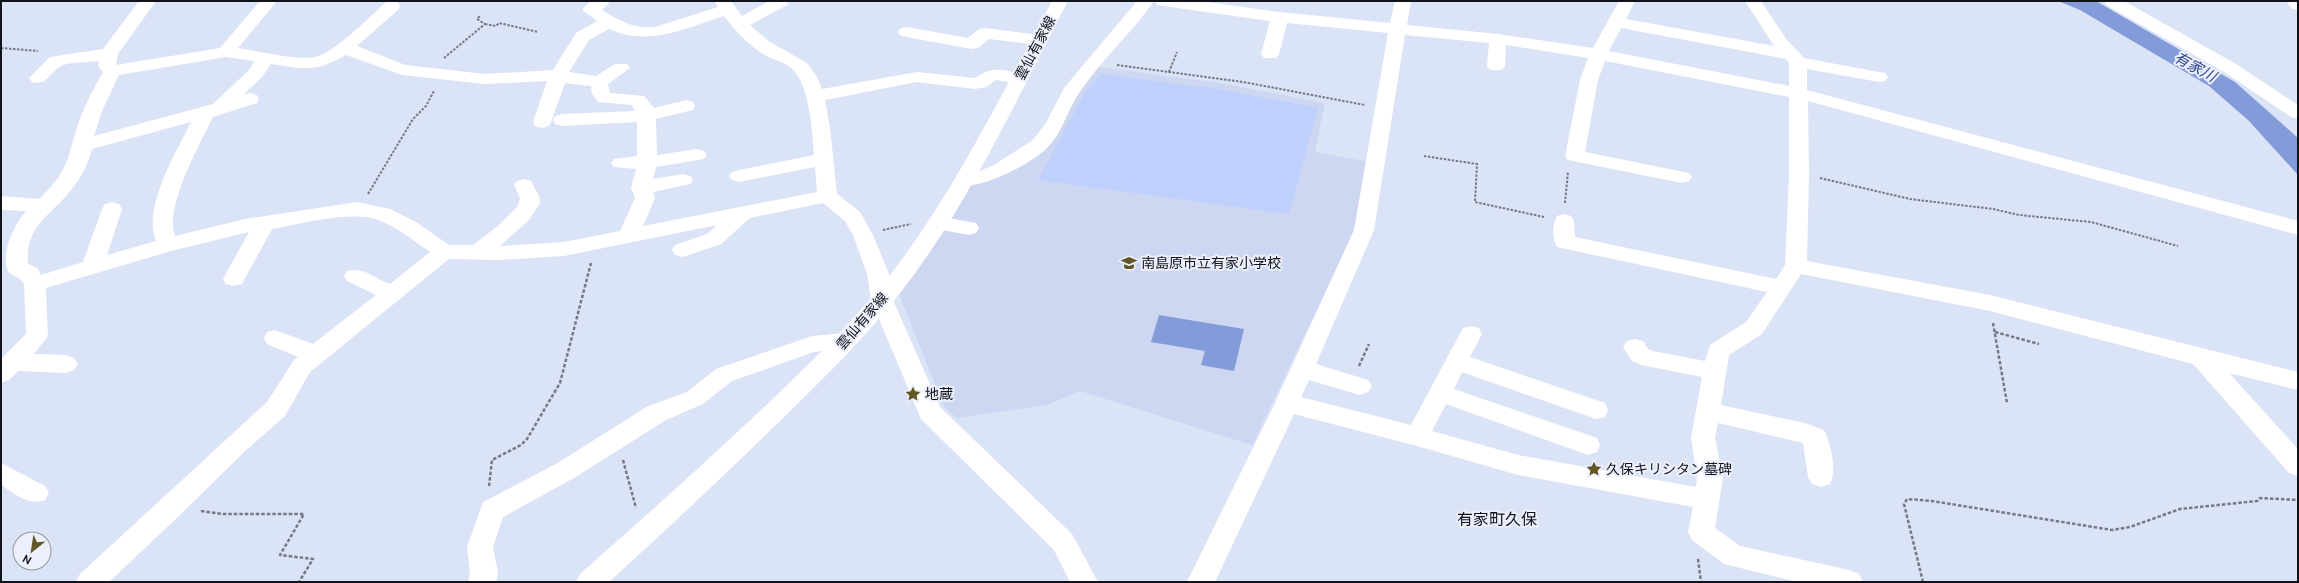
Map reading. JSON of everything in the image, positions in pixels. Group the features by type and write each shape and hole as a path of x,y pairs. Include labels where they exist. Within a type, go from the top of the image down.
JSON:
{"street":[{"path":"8,368 37,336 35,284 29,273 17,268 15,259 18,237 41,206 63,187 73,174 83,145 88,122 110,62 148,1"},
{"path":"226,52 269,1"},
{"path":"598,1 601,3 590,10 622,30 646,34 658,32 725,5 739,24 751,36 770,50 799,65 805,72 815,96 827,196 853,217 863,235 878,274 882,300 930,412 983,462 1063,542 1084,582"},
{"path":"739,24 781,1"},
{"name":"雲仙有家線","path":"590,582 690,494 845,341 882,300 910,265 964,181 1060,1"},
{"path":"964,181 979,179 1001,169 1040,144 1055,124 1070,92 1146,1"},
{"path":"1163,1 1280,17 1498,39 1598,54 1711,75 1799,93 2296,227"},
{"path":"1201,582 1303,369 1364,230 1383,108 1399,30 1403,1"},
{"path":"1627,1 1598,54 1589,80 1575,156 1682,177"},
{"path":"1753,1 1780,43 1795,58 1799,93 1799,175 1796,266 1782,289 1754,328 1718,351 1703,438 1710,478 1701,532 1733,556 1849,582"},
{"path":"2112,1 2230,68 2298,112"},
{"path":"2294,1 2298,4"},
{"path":"38,78 60,60 110,62 226,52 304,63 320,62 345,48 392,6"},
{"path":"1270,54 1280,17"},
{"path":"608,22 582,37 558,76 543,117 645,111"},
{"path":"1616,22 1661,29 1879,77"},
{"path":"907,32 972,44 984,33 1039,40"},
{"path":"1496,66 1498,39"},
{"path":"1711,75 1712,40"},
{"path":"345,48 393,68 485,79 558,76 599,82 621,68"},
{"path":"168,245 163,232 166,204 182,158 212,110 256,73 265,58"},
{"path":"815,96 917,77 969,84 980,83 993,74 1018,79"},
{"path":"599,82 601,94 605,98 637,100 645,111 647,162 641,188 645,198 628,236"},
{"path":"83,145 250,99"},
{"path":"562,120 686,106"},
{"path":"621,163 647,162 688,156 682,183 641,188"},
{"path":"739,176 797,166 823,159"},
{"path":"477,253 504,232 526,210 530,203 530,198 524,185"},
{"path":"35,284 168,245 264,224 357,210 383,214 409,227 444,252 477,253 551,250 827,196"},
{"path":"1,203 41,206"},
{"path":"93,266 112,209"},
{"path":"683,250 714,239 743,213"},
{"path":"1564,221 1564,242 1762,283 1782,289"},
{"path":"938,223 969,228"},
{"path":"234,279 264,224"},
{"path":"90,582 172,507 236,444 276,409 297,373 314,356 444,252"},
{"path":"1796,266 1990,303 2201,358 2298,381"},
{"path":"355,276 374,286 394,293"},
{"path":"1417,436 1471,334"},
{"path":"275,338 302,348 314,356"},
{"path":"482,582 484,573 480,547 492,510 617,439 657,413 695,398 724,375 812,344 845,341"},
{"path":"1634,348 1640,355 1649,359 1714,371"},
{"path":"2201,358 2298,466"},
{"path":"1456,361 1596,410"},
{"path":"8,368 66,364"},
{"path":"1303,369 1360,386"},
{"path":"1440,392 1588,445"},
{"path":"1287,403 1417,436 1518,465 1707,498"},
{"path":"1708,412 1805,433 1815,437 1821,477"},
{"path":"1,473 36,493"}],"path":[{"path":"480,16 477,19 485,24 496,26 499,23 538,32"},
{"path":"427,72 485,24"},
{"path":"1169,72 1176,52"},
{"path":"1094,62 1243,82 1383,108"},
{"path":"357,210 394,154 414,119 426,106 430,96 451,76"},
{"path":"1424,156 1477,164 1475,202 1564,221 1568,162 1575,156"},
{"path":"1799,175 1839,182 1910,199 2019,215 2091,222 2178,246"},
{"path":"863,235 912,224 938,223"},
{"path":"492,510 489,486 492,460 521,445 527,439 560,383 589,267 602,241"},
{"path":"1990,303 1996,348 2007,403"},
{"path":"1995,332 2039,344"},
{"path":"617,439 628,486 641,520 648,531"},
{"path":"1923,582 1904,504 1907,499 1932,501 2112,530 2130,527 2180,509 2257,501 2260,498 2298,500"},
{"path":"172,507 223,514 304,514 280,555 313,558 299,582"}],"shaded area":[{"name":"南島原市立有家小学校","path":"1098,67 1220,83 1325,103 1315,152 1370,162 1353,234 1252,445 1080,391 1047,405 957,418 944,407 898,292 972,184 989,181 1053,140 1076,94"},
{"path":"1102,74 1224,90 1318,108 1289,214 1038,180 1084,94"}],"water":[{"name":"有家川","path":"2058,1 2096,1 2235,82 2298,138 2298,175 2248,120 2209,86 2080,10"},
{"path":"1159,315 1244,329 1234,371 1201,365 1205,351 1151,342"}],"place":[{"name":"南島原市立有家小学校","path":"1129,263"},
{"name":"地蔵","path":"913,394"},
{"name":"久保キリシタン墓碑","path":"1594,469"}],"district":[{"name":"有家町久保","path":"1497,519"}]}
